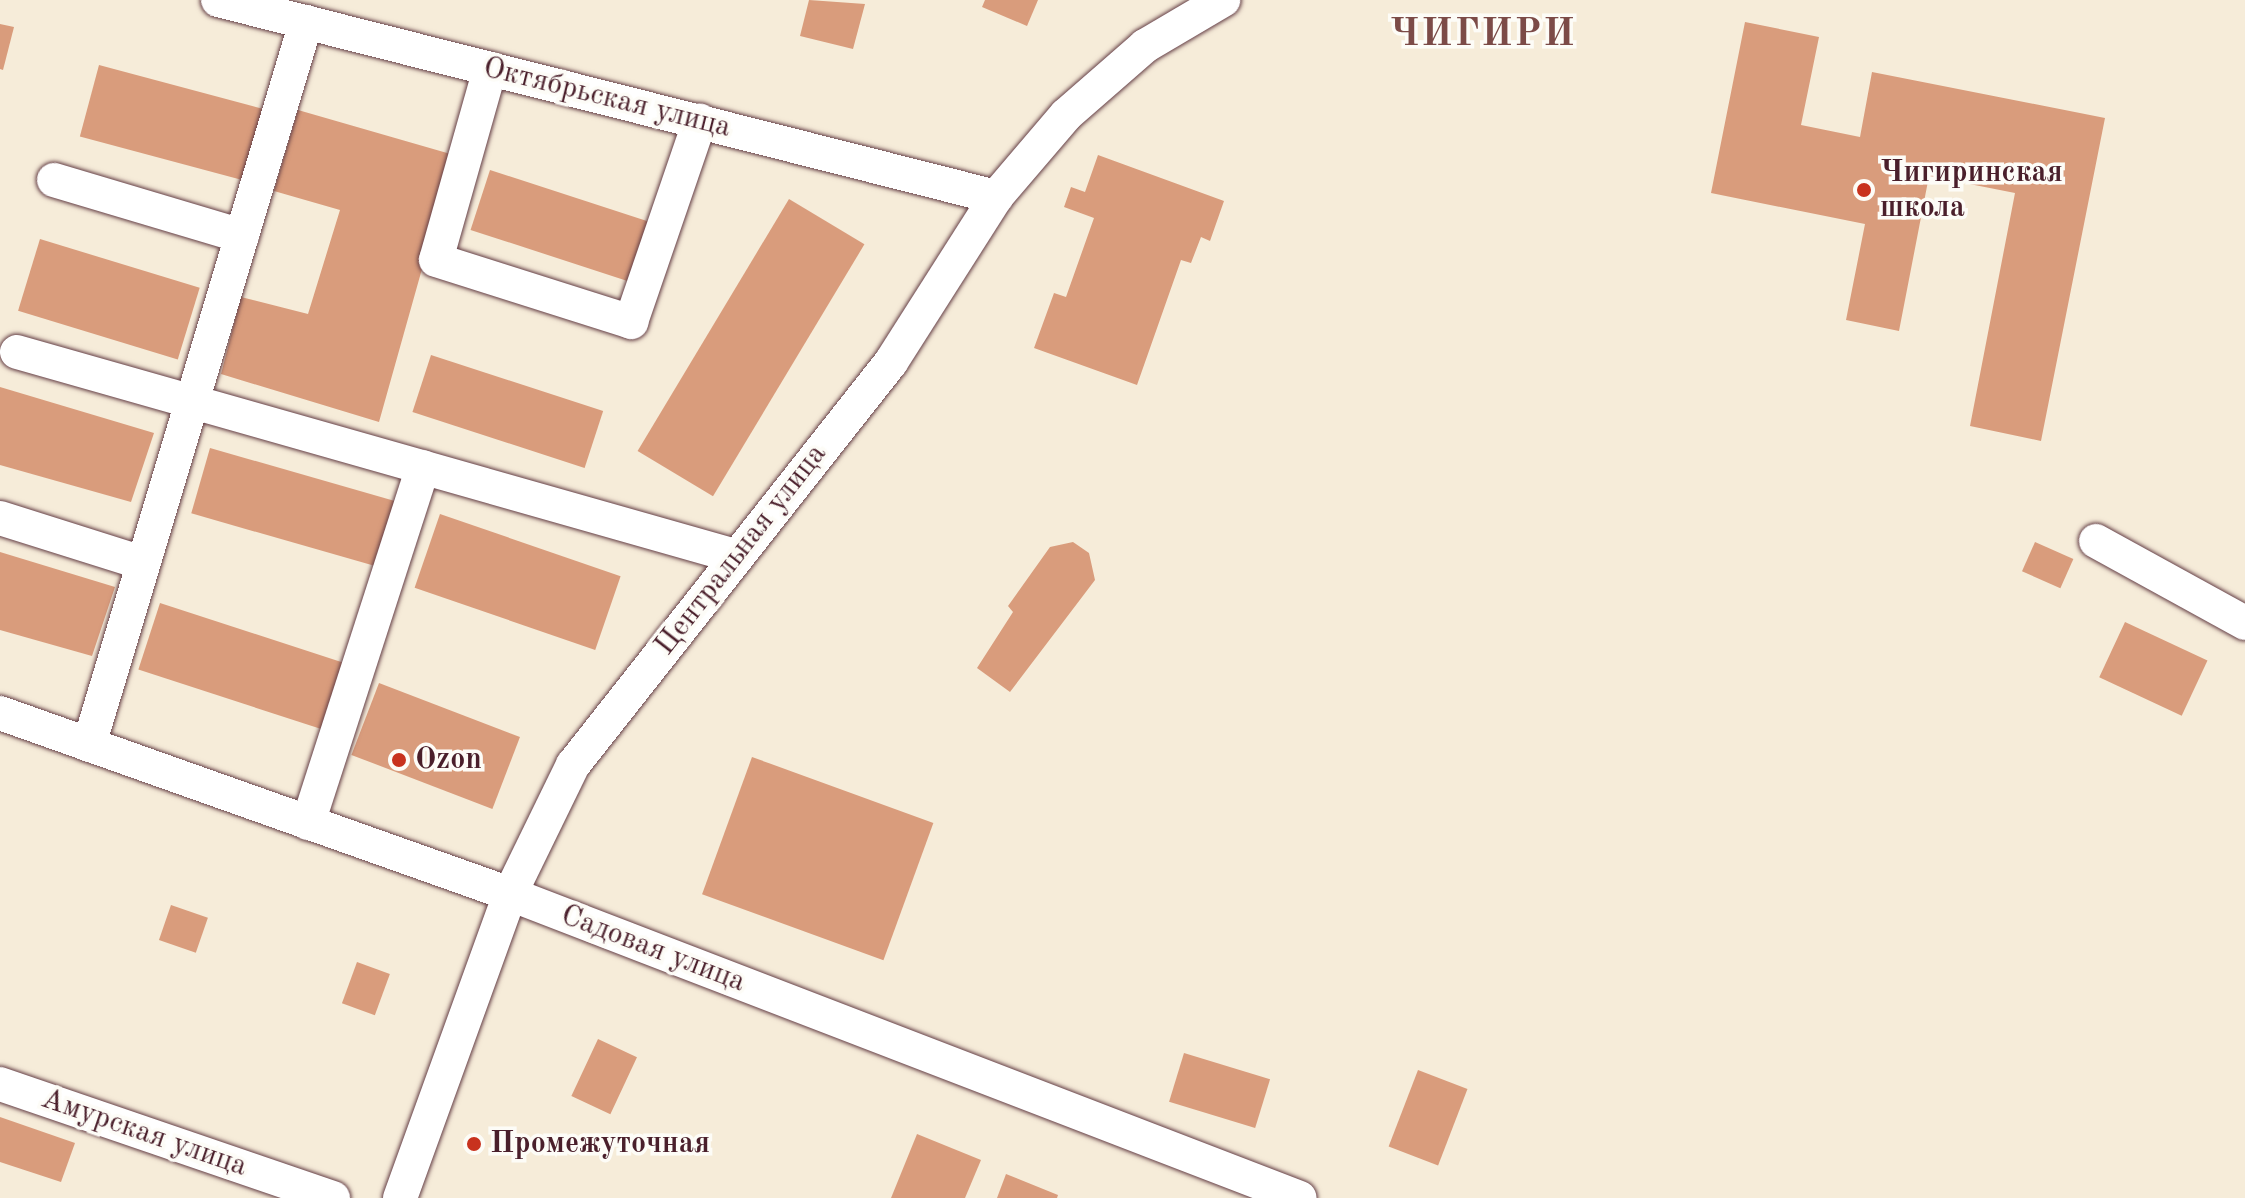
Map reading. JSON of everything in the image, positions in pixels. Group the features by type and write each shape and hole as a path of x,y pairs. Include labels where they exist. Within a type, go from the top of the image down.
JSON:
{"street":[{"name":"Октябрьская улица","path":"218,0 996,197"},
{"name":"Центральная улица","path":"400,1198 510,894 573,765 891,362 996,197 1077,105 1145,46 1223,0"},
{"path":"89,745 306,22"},
{"path":"490,69 436,260 631,322 700,120"},
{"path":"54,180 242,236"},
{"path":"17,352 735,556"},
{"path":"308,823 423,467"},
{"path":"0,518 143,563"},
{"path":"2096,541 2245,623"},
{"name":"Садовая улица","path":"0,713 510,894 1300,1198"},
{"name":"Амурская улица","path":"0,1084 333,1198"}],"building":[{"path":"809,0 865,4 853,49 800,36"},
{"path":"985,0 1038,0 1027,26 982,7"},
{"path":"1745,22 1819,37 1801,125 1860,137 1872,72 2105,118 2041,441 1970,426 2015,193 1929,176 1899,331 1846,320 1865,224 1711,193"},
{"path":"0,24 14,27 3,70 0,69"},
{"path":"99,65 262,109 243,180 80,136"},
{"path":"298,110 454,155 379,422 221,374 241,297 308,314 340,210 274,191"},
{"path":"1098,155 1224,201 1210,241 1201,237 1191,263 1181,260 1137,385 1034,348 1054,293 1066,297 1094,218 1064,207 1071,187 1085,192"},
{"path":"490,170 655,223 635,283 471,230"},
{"path":"789,199 864,244 713,496 638,451"},
{"path":"40,239 200,288 178,360 18,311"},
{"path":"431,355 603,411 585,468 412,412"},
{"path":"0,387 154,433 131,502 0,465"},
{"path":"210,448 396,501 378,567 191,513"},
{"path":"440,514 621,576 595,650 415,588"},
{"path":"1073,542 1089,553 1095,580 1010,692 977,668 1013,612 1008,606 1050,547"},
{"path":"2035,542 2073,559 2060,588 2022,571"},
{"path":"0,552 115,587 92,656 0,630"},
{"path":"160,603 344,663 322,729 138,670"},
{"path":"2125,622 2207,660 2182,716 2099,677"},
{"path":"379,683 520,737 492,809 351,755"},
{"path":"752,757 933,823 883,960 702,894"},
{"path":"171,905 208,918 196,953 159,940"},
{"path":"357,962 390,974 375,1015 342,1003"},
{"path":"598,1039 637,1057 610,1114 571,1096"},
{"path":"1184,1053 1270,1079 1255,1128 1169,1102"},
{"path":"1418,1070 1467,1089 1438,1166 1389,1147"},
{"path":"0,1117 75,1143 61,1182 0,1162"},
{"path":"917,1134 981,1160 965,1198 891,1198"},
{"path":"1006,1174 1058,1195 1057,1198 997,1198"}],"place":[{"name":"Чигиринская школа","path":"1864,190"},
{"name":"Ozon","path":"399,760"},
{"name":"Промежуточная","path":"474,1144"}],"district":[{"name":"ЧИГИРИ","path":"1483,36"}]}
